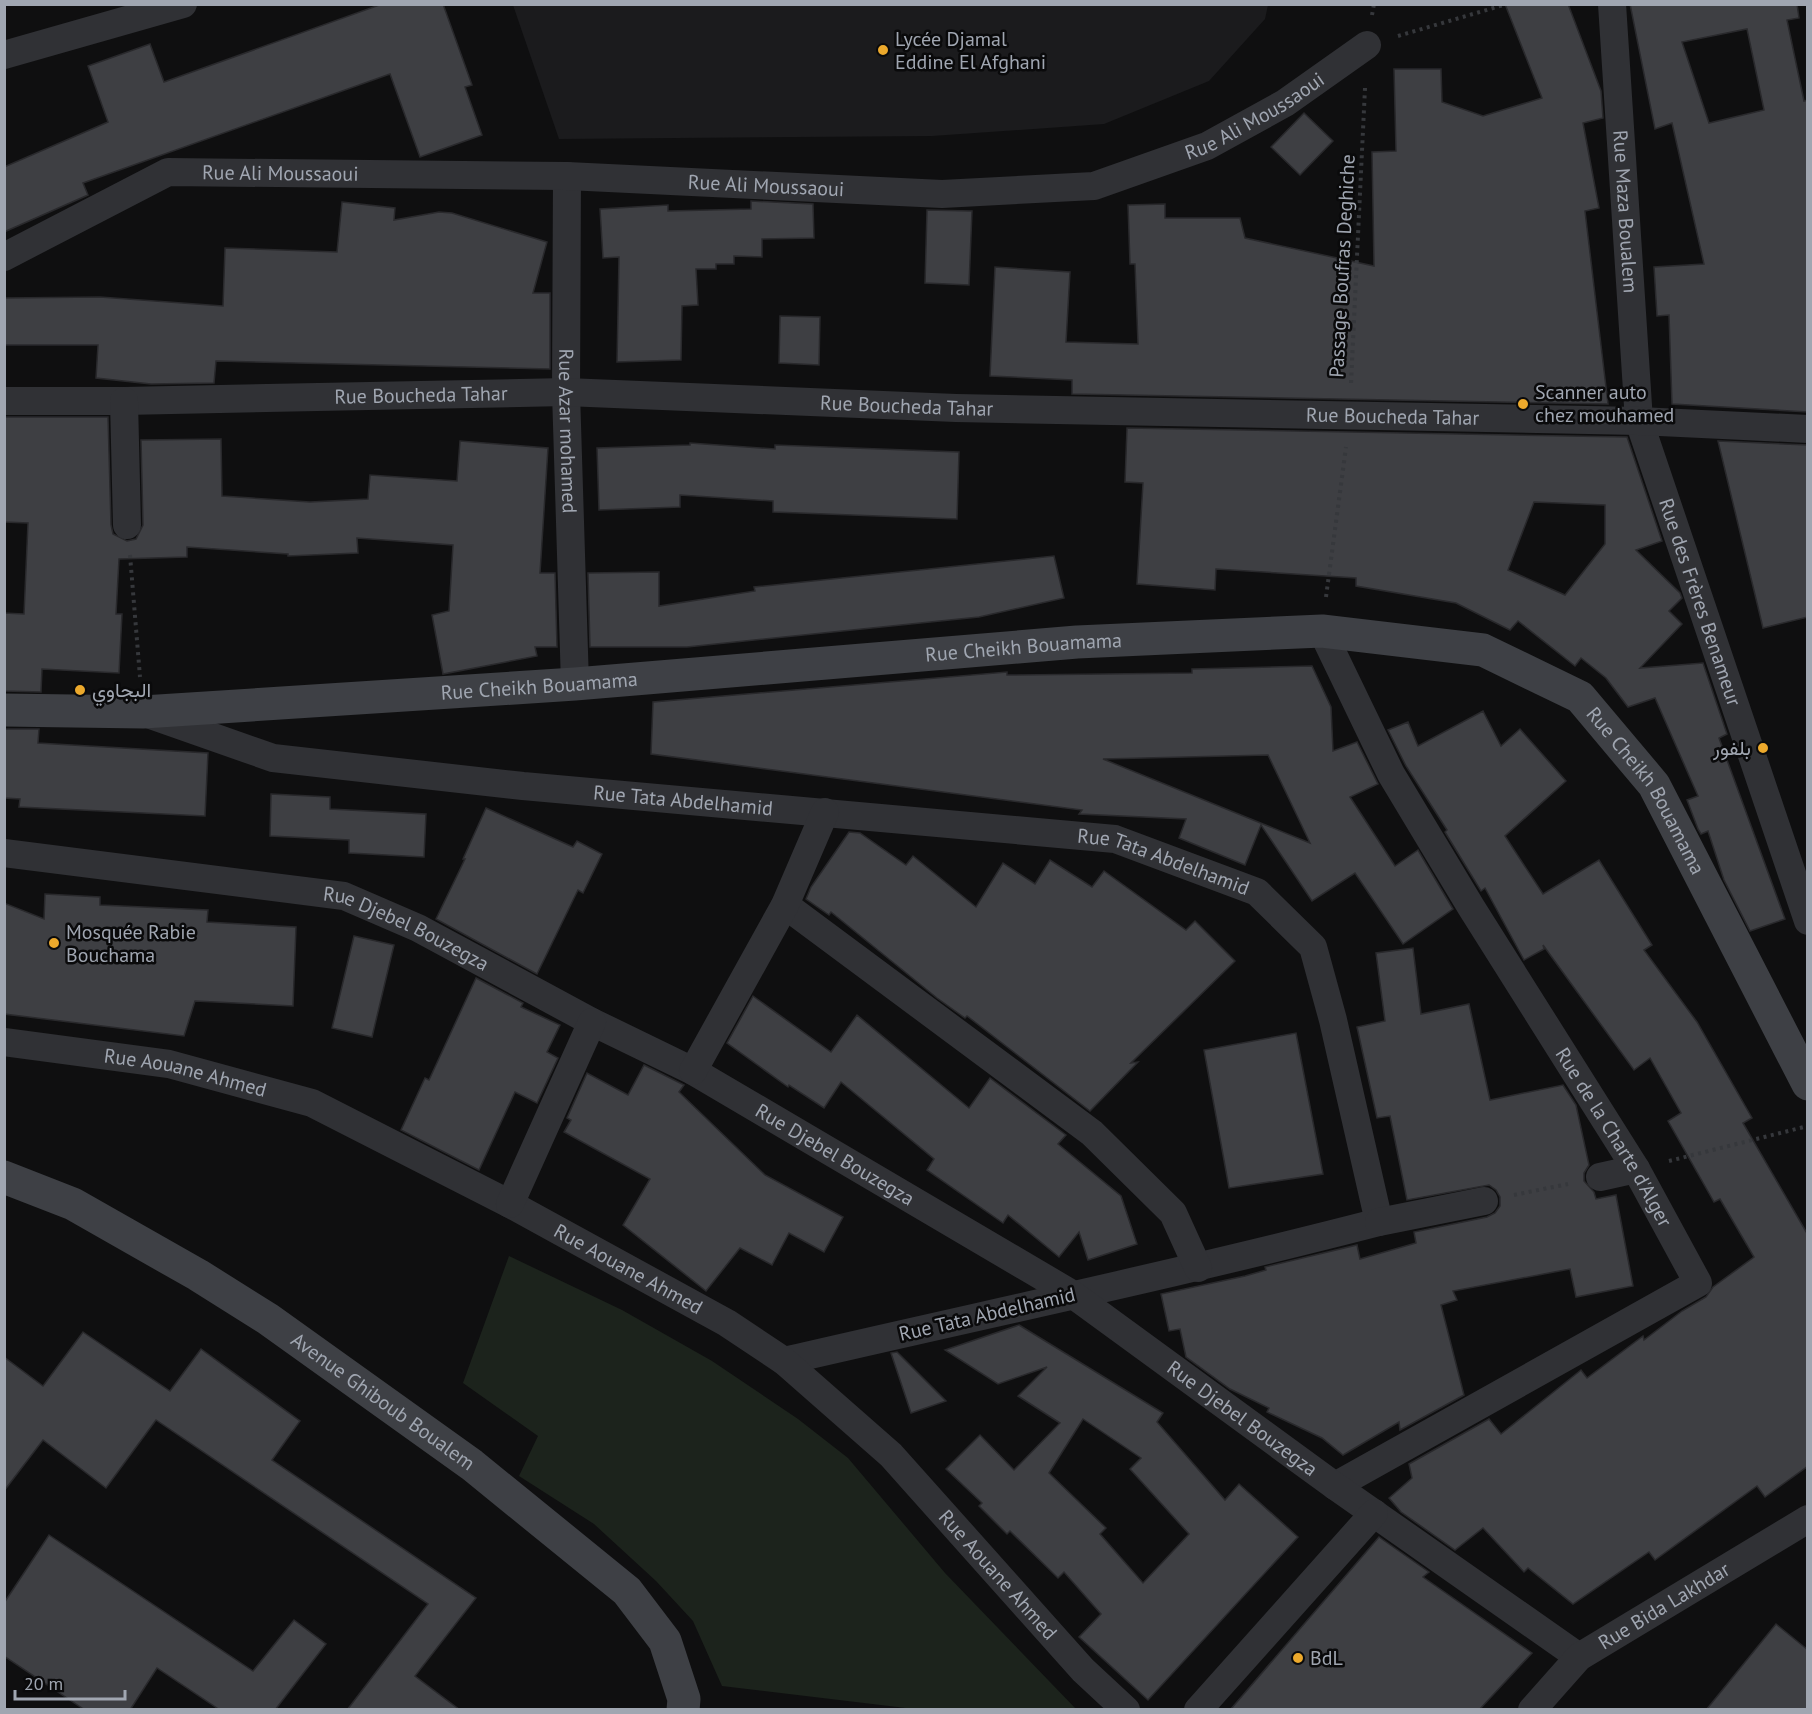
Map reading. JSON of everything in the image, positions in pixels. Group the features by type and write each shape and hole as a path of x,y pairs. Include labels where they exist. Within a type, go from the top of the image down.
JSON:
{"street":[{"path":"4,55 183,4"},
{"name":"Rue Maza Boualem","path":"1612,4 1639,421"},
{"name":"Rue Ali Moussaoui","path":"4,257 168,172 567,176 942,194 1094,186 1207,147 1285,103 1367,45"},
{"name":"Rue Azar mohamed","path":"567,176 566,392 575,684"},
{"name":"Rue Boucheda Tahar","path":"4,400 124,401 566,392 956,408 1639,421 1808,429"},
{"path":"124,401 127,525"},
{"name":"Rue des Frères Benameur","path":"1639,421 1808,921"},
{"name":"Rue Cheikh Bouamama","path":"4,710 143,712 575,684 1077,642 1322,631 1483,650 1580,697 1653,785 1808,1084"},
{"name":"Rue de la Charte d'Alger","path":"1322,631 1390,774 1636,1169 1698,1283 1335,1486"},
{"name":"Rue Tata Abdelhamid","path":"143,712 273,758 522,786 1115,839 1257,892 1313,947 1333,1020 1379,1222 1198,1269 1072,1294 784,1361"},
{"path":"693,1071 785,905 825,812"},
{"name":"Rue Djebel Bouzegza","path":"4,853 344,896 418,928 592,1022 693,1071 1072,1294 1335,1486 1579,1657"},
{"path":"785,905 1092,1133 1173,1213 1198,1269"},
{"path":"510,1204 592,1022"},
{"name":"Rue Aouane Ahmed","path":"4,1042 169,1064 312,1103 510,1204 727,1323 784,1361 891,1455 1083,1670 1126,1710"},
{"path":"1600,1177 1636,1169"},
{"name":"Avenue Ghiboub Boualem","path":"4,1177 74,1204 208,1281 268,1319 481,1472 627,1591 665,1641 684,1699 683,1710"},
{"path":"1379,1222 1484,1201"},
{"path":"1198,1710 1374,1513"},
{"name":"Rue Bida Lakhdar","path":"1532,1710 1579,1657 1808,1519"}],"path":[{"path":"1367,45 1507,4"},
{"name":"Passage Boufras Deghiche","path":"1322,631 1350,417 1367,45"},
{"path":"127,525 143,712"},
{"path":"1636,1169 1808,1126"},
{"path":"1484,1201 1600,1177"}],"shaded area":[{"name":"Lycée Djamal Eddine El Afghani","path":"513,4 1268,5 1265,19 1209,81 1104,124 932,136 559,139"},
{"path":"509,1256 622,1310 712,1361 798,1419 848,1458 945,1573 1076,1709 914,1709 722,1686 693,1621 656,1581 594,1524 519,1476 538,1436 463,1383"}],"building":[{"path":"382,4 443,4 472,85 465,87 482,135 420,157 390,74 83,183 88,195 4,232 4,167 108,122 88,66 150,44 164,82"},
{"path":"1505,4 1568,4 1601,91 1603,118 1583,123 1599,208 1585,211 1608,404 1072,394 1072,380 990,376 995,267 1070,272 1066,342 1138,344 1135,264 1130,264 1128,205 1165,204 1165,218 1240,218 1245,238 1374,266 1372,152 1396,151 1394,69 1441,69 1442,102 1483,116 1542,98"},
{"path":"1630,4 1797,4 1799,18 1787,20 1804,101 1808,100 1808,412 1672,404 1669,315 1657,316 1654,267 1704,264 1672,123 1655,129","holes":["1747,29 1764,110 1709,123 1682,42"]},
{"path":"1304,113 1333,141 1300,175 1271,147"},
{"path":"751,201 813,204 814,238 762,239 762,257 734,256 734,264 716,264 716,269 696,269 698,305 682,306 681,360 617,362 619,257 603,258 600,209 668,205 668,211 751,209"},
{"path":"342,202 395,208 394,220 439,212 452,213 547,242 533,293 550,293 550,369 216,361 214,383 151,384 96,378 98,345 4,345 4,298 100,297 223,306 225,248 337,252"},
{"path":"927,210 972,211 969,285 925,283"},
{"path":"780,316 820,317 819,365 779,363"},
{"path":"4,417 108,417 111,525 113,534 127,541 136,539 143,525 141,440 221,439 222,496 310,502 368,499 370,475 457,481 460,441 548,448 540,573 555,573 557,647 535,647 537,656 443,674 432,615 449,611 453,545 357,538 358,553 288,556 288,554 187,547 187,557 119,559 116,614 122,614 119,673 42,669 41,692 4,691 4,613 24,614 28,523 4,522"},
{"path":"1127,428 1627,437 1662,541 1636,550 1680,593 1682,598 1669,611 1682,624 1640,668 1703,663 1727,734 1719,738 1785,919 1750,931 1724,880 1708,831 1701,834 1698,829 1687,800 1698,796 1655,698 1628,707 1606,678 1581,658 1575,666 1518,621 1510,630 1456,603 1356,586 1356,578 1216,569 1215,590 1137,584 1143,483 1125,482","holes":["1534,502 1605,505 1605,544 1565,595 1508,570"]},
{"path":"1718,441 1808,445 1808,617 1763,628"},
{"path":"690,443 775,449 775,445 959,452 957,519 773,512 773,501 680,495 680,507 599,510 597,448 690,445"},
{"path":"1054,556 1064,598 979,617 687,647 590,647 588,573 659,572 659,606 755,591 754,587"},
{"path":"1312,666 1331,707 1333,751 1357,742 1378,784 1350,797 1395,866 1418,850 1453,909 1403,944 1355,873 1312,901 1261,825 1245,865 1179,838 1186,819 1079,814 1082,810 651,754 653,702 1007,672 1007,675 1192,673 1192,669","holes":["1268,755 1310,843 1103,759"]},
{"path":"1483,711 1501,746 1520,729 1566,781 1505,836 1543,894 1599,860 1652,945 1644,950 1697,1022 1752,1118 1743,1123 1808,1235 1808,1466 1765,1497 1757,1486 1655,1560 1649,1552 1573,1604 1528,1568 1524,1572 1483,1528 1455,1550 1401,1512 1389,1498 1412,1478 1409,1464 1489,1419 1501,1434 1581,1370 1587,1378 1643,1336 1644,1340 1682,1311 1706,1297 1713,1287 1754,1257 1720,1199 1714,1202 1668,1121 1681,1113 1650,1058 1634,1070 1543,945 1544,949 1524,960 1485,888 1481,891 1445,832 1447,830 1406,766 1388,730 1408,722 1418,746"},
{"path":"4,729 39,729 38,743 208,753 205,816 19,807 20,799 4,798"},
{"path":"271,794 330,797 330,809 426,814 424,857 349,853 349,840 270,836"},
{"path":"486,808 573,847 577,841 602,854 583,893 578,890 537,974 436,919"},
{"path":"849,832 860,833 906,865 913,856 976,907 1003,863 1035,884 1050,860 1092,887 1104,871 1186,930 1195,921 1235,961 1131,1063 1138,1062 1090,1111 967,1016 965,1018 937,998 831,912 829,915 806,899 811,887"},
{"path":"45,894 100,897 100,905 208,910 207,922 296,927 293,1006 195,1001 184,1036 4,1014 4,903 44,919"},
{"path":"354,936 394,945 372,1037 332,1028"},
{"path":"1413,948 1421,1014 1469,1004 1490,1100 1563,1085 1576,1105 1589,1165 1584,1173 1584,1181 1594,1192 1596,1199 1616,1195 1633,1286 1576,1297 1570,1269 1453,1291 1457,1300 1441,1305 1464,1395 1400,1430 1399,1422 1343,1455 1322,1438 1267,1412 1269,1408 1230,1389 1186,1357 1180,1329 1169,1331 1161,1294 1245,1276 1266,1270 1265,1267 1357,1245 1360,1259 1416,1243 1414,1232 1487,1217 1495,1213 1500,1206 1500,1197 1489,1185 1407,1200 1390,1116 1377,1118 1357,1027 1385,1021 1376,953"},
{"path":"476,978 523,1003 521,1007 560,1025 547,1052 558,1058 537,1103 515,1092 479,1170 401,1130 425,1078 429,1080"},
{"path":"753,996 831,1052 857,1015 969,1108 990,1078 1066,1135 1058,1144 1121,1196 1137,1244 1088,1260 1079,1232 1059,1257 1008,1215 1003,1223 927,1170 934,1159 841,1082 824,1108 789,1085 788,1087 727,1043"},
{"path":"1296,1033 1323,1174 1229,1188 1204,1050"},
{"path":"644,1065 684,1085 679,1092 765,1175 843,1217 824,1252 789,1233 772,1265 740,1248 706,1291 623,1225 650,1179 564,1132 571,1120 567,1118 587,1073 628,1095"},
{"path":"1019,1325 1163,1413 1157,1422 1225,1500 1239,1484 1298,1537 1148,1700 1079,1637 1101,1614 1064,1572 1058,1578 1010,1531 1007,1534 979,1506 982,1503 946,1469 980,1435 1014,1470 1060,1423 1018,1396 1047,1367 998,1384 945,1350","holes":["1083,1419 1141,1458 1130,1469 1189,1534 1143,1583 1100,1534 1106,1528 1049,1473"]},
{"path":"83,1332 170,1391 201,1349 300,1421 272,1460 476,1598 415,1676 460,1710 347,1710 428,1604 156,1420 106,1488 43,1440 4,1491 4,1357 43,1386"},
{"path":"897,1352 946,1401 911,1413 891,1353"},
{"path":"49,1535 253,1671 294,1620 326,1644 275,1710 220,1710 157,1668 130,1710 85,1710 4,1656 4,1603"},
{"path":"1379,1537 1429,1572 1423,1577 1532,1653 1479,1710 1230,1710"},
{"path":"1776,1624 1808,1650 1808,1710 1706,1710"}],"place":[{"name":"Lycée Djamal Eddine El Afghani","path":"883,50"},
{"name":"Scanner auto chez mouhamed","path":"1523,404"},
{"name":"البجاوي","path":"80,690"},
{"name":"بلفور","path":"1763,748"},
{"name":"Mosquée Rabie Bouchama","path":"54,943"},
{"name":"BdL","path":"1298,1658"}]}
